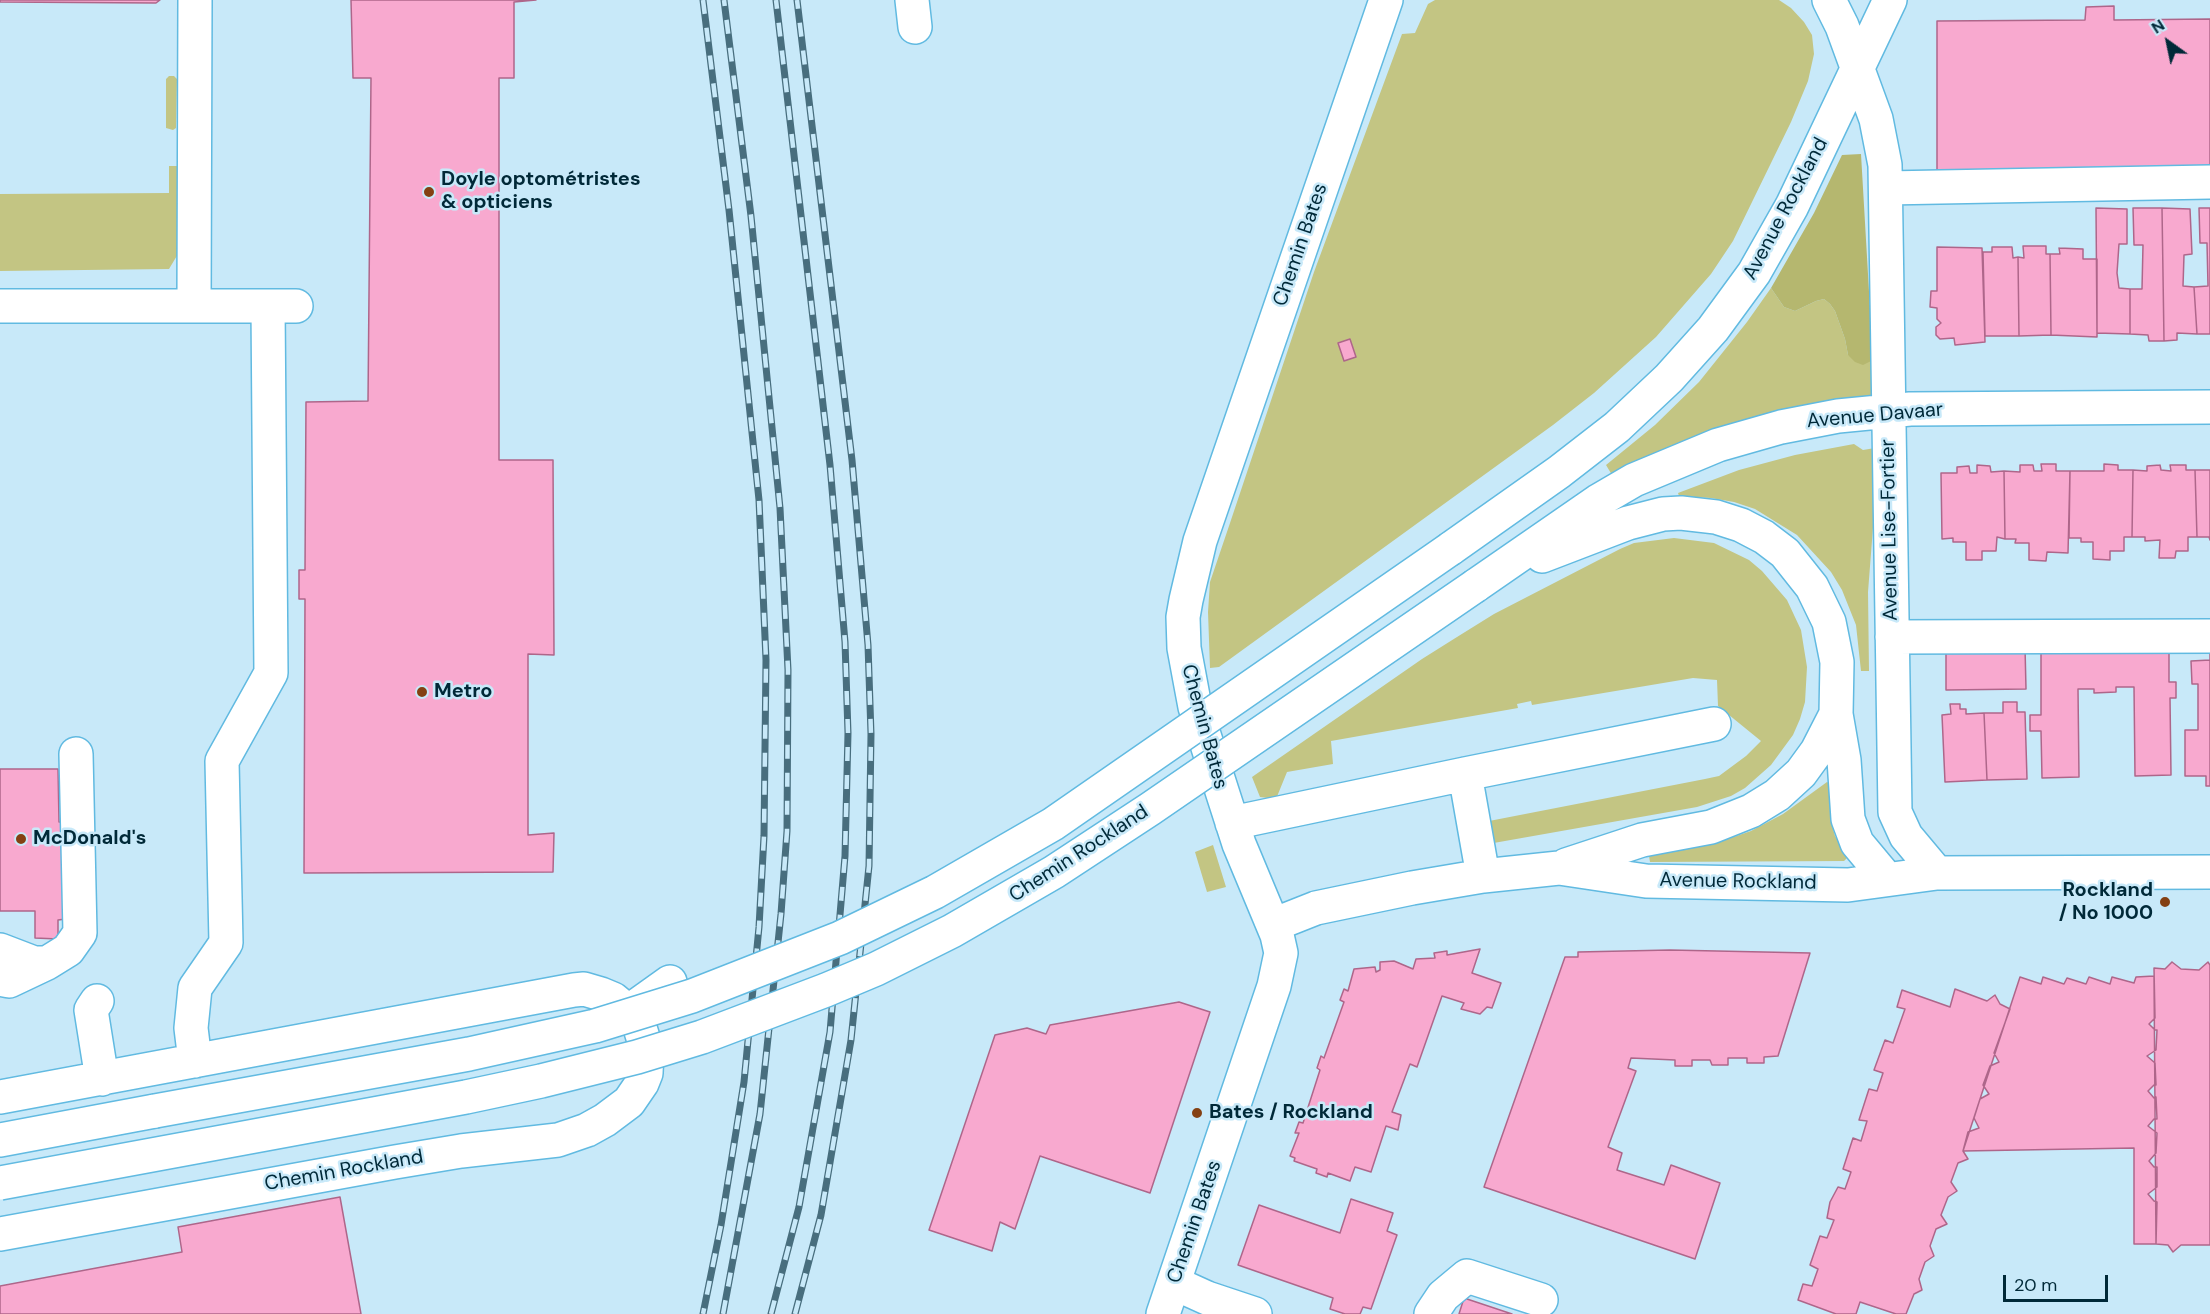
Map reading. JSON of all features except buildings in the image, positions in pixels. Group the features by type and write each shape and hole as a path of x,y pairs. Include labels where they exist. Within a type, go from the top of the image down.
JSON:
{"street":[{"path":"194,306 195,0"},
{"name":"Chemin Bates","path":"1163,1314 1277,975 1281,954 1273,925 1254,883 1232,823 1204,737 1186,664 1183,617 1190,574 1386,0"},
{"name":"Avenue Lise-Fortier","path":"1829,0 1842,26 1858,69 1882,144 1886,188 1895,812 1906,836 1936,873"},
{"name":"Avenue Rockland","path":"1450,549 1559,472 1617,426 1669,378 1713,329 1754,273 1781,227 1890,0"},
{"path":"1886,188 2210,182"},
{"path":"0,306 282,306 271,673 222,761 226,943 195,988 191,1028 195,1061"},
{"name":"Avenue Davaar","path":"1475,586 1598,501 1634,480 1718,445 1781,427 1838,416 1921,409 2210,407"},
{"path":"1475,586 1559,548 1641,519 1663,514 1691,513 1716,517 1741,525 1770,541 1785,553 1803,574 1819,599 1829,622 1835,647 1838,682 1836,714 1844,760 1848,819 1857,843 1866,857 1887,879"},
{"name":"Chemin Rockland","path":"0,1140 545,1038 666,1005 810,951 925,898 1053,824 1450,549"},
{"name":"Chemin Rockland","path":"0,1183 466,1097 541,1081 628,1060 702,1037 826,990 909,953 1029,888 1124,827 1475,586"},
{"path":"1892,637 2210,636"},
{"path":"1559,868 1642,840 1711,828 1752,811 1777,795 1801,772 1817,751 1836,714"},
{"path":"1232,823 1714,724"},
{"path":"0,978 9,981 47,963 68,950 80,933 76,754"},
{"path":"1465,774 1483,876"},
{"name":"Avenue Rockland","path":"1273,925 1300,913 1333,904 1450,880 1559,868 1646,881 1848,885 1936,873 2210,872"},
{"path":"0,950 34,963 47,963"},
{"path":"628,1011 670,982"},
{"name":"Chemin Rockland","path":"0,1097 585,989 613,999 628,1011 645,1038 647,1061 642,1083 620,1109 604,1120 571,1136 545,1142 461,1151 395,1162 0,1234"},
{"path":"97,1001 91,1010 102,1079"},
{"path":"1431,1314 1443,1296 1467,1276 1541,1300"},
{"path":"1174,1283 1207,1298 1255,1314"}],"green space":[{"path":"1435,0 1779,0 1791,8 1804,22 1812,35 1814,54 1808,81 1791,122 1733,241 1711,274 1656,337 1594,393 1553,425 1219,667 1210,668 1208,612 1210,582 1314,272 1402,34 1415,33 1428,4"},
{"path":"169,76 177,79 176,128 173,130 166,128 166,79"},
{"path":"1861,154 1873,360 1863,365 1855,362 1848,355 1845,339 1835,311 1830,304 1824,299 1795,311 1784,307 1771,288 1814,213 1842,155"},
{"path":"169,166 178,166 178,254 169,269 0,271 0,194 169,193"},
{"path":"1771,288 1784,307 1795,311 1824,299 1830,304 1835,311 1845,339 1848,355 1873,360 1873,396 1612,475 1606,465 1655,425 1699,382"},
{"path":"1854,444 1863,450 1875,448 1876,489 1868,592 1869,671 1861,671 1856,625 1842,590 1831,572 1797,535 1755,509 1711,498 1679,496 1678,493 1739,470 1795,455"},
{"path":"1674,538 1714,543 1749,560 1762,571 1787,600 1801,630 1807,667 1805,702 1800,719 1793,735 1771,765 1745,788 1731,796 1697,807 1488,844 1484,822 1719,776 1746,756 1761,741 1718,706 1717,680 1693,678 1532,705 1531,701 1517,704 1518,708 1331,741 1333,764 1287,772 1276,799 1260,797 1252,777 1457,637 1494,614 1620,549 1634,543"},
{"path":"1827,782 1829,783 1832,825 1835,836 1846,854 1847,858 1844,861 1650,862 1649,856 1713,844 1751,831 1783,814"},
{"path":"1213,845 1226,887 1207,892 1195,852"}],"railway":[{"path":"703,0 729,210 759,500 766,660 764,836 759,927 744,1082 721,1225 703,1314"},
{"path":"723,1314 760,1114 781,914 787,831 788,670 780,508 751,216 724,0"},
{"path":"771,1314 799,1207 830,1032 845,856 848,733 845,642 830,465 776,0"},
{"path":"795,1314 821,1215 851,1040 869,866 871,734 868,645 852,460 797,0"}],"place":[{"name":"Doyle optométristes & opticiens","path":"429,192"},
{"name":"Metro","path":"422,692"},
{"name":"McDonald's","path":"21,839"},
{"name":"Rockland / No 1000","path":"2165,902"},
{"name":"Bates / Rockland","path":"1197,1113"}]}
